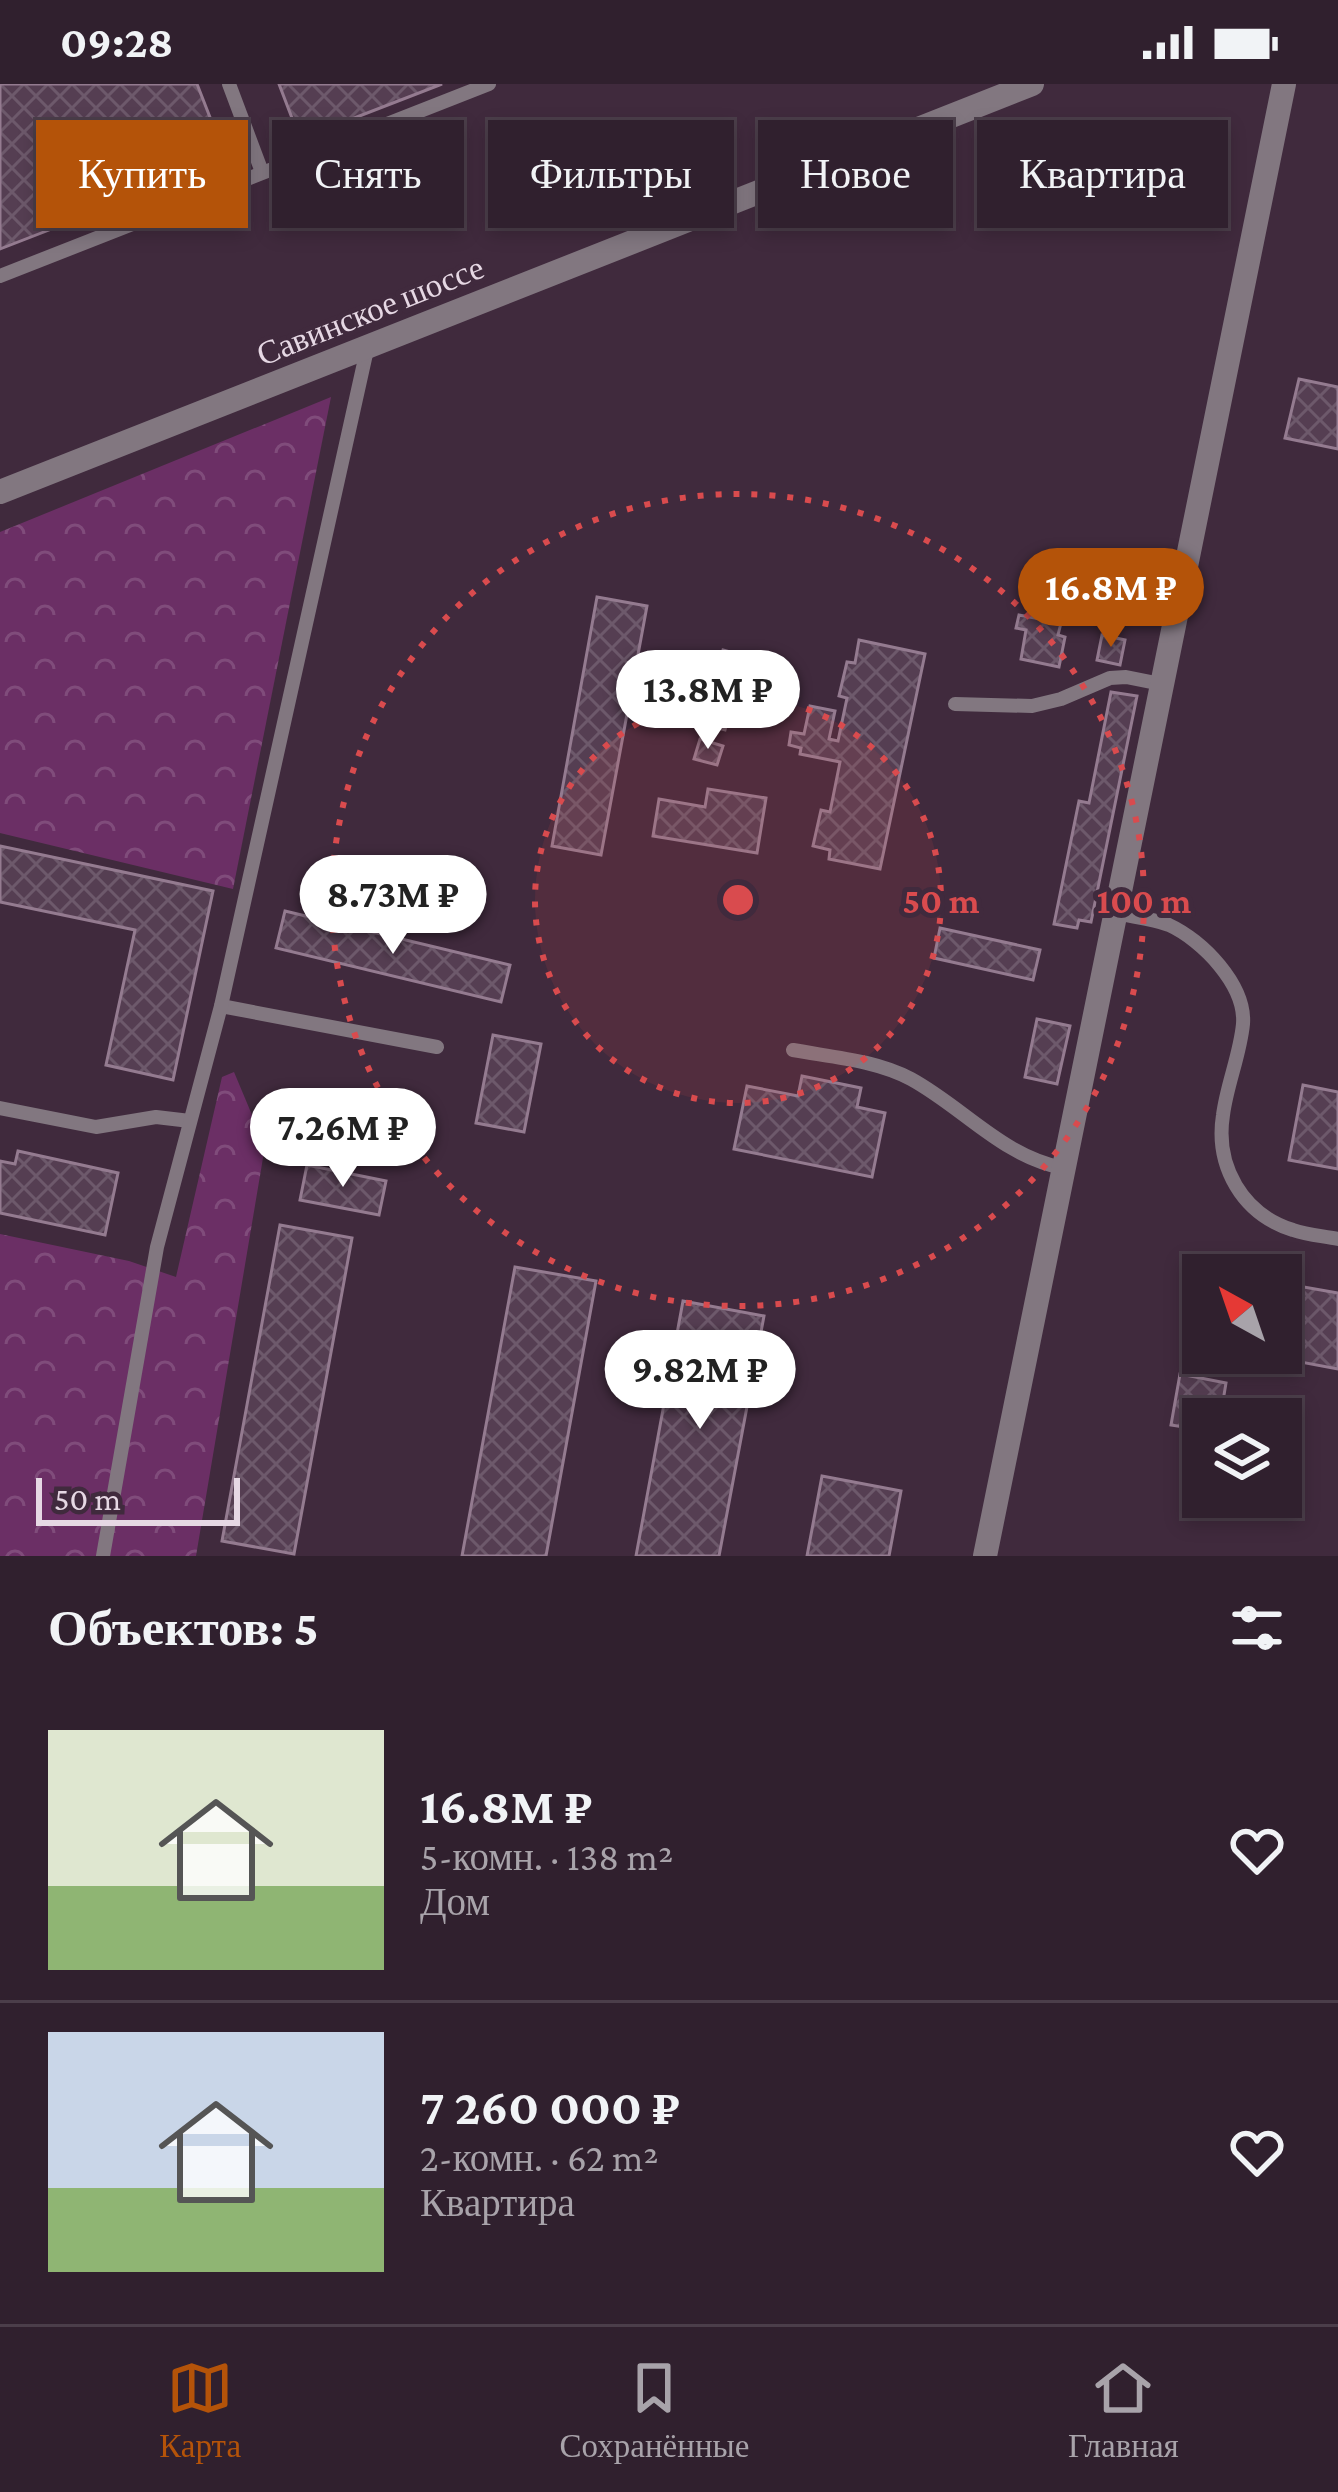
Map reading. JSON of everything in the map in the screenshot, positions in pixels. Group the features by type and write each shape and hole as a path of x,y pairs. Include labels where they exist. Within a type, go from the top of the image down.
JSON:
{"street":[{"name":"Савинское шоссе","path":"0,492 1032,84"},
{"path":"985,1556 1284,84"}],"lane":[{"path":"229,84 262,172"},
{"path":"0,276 489,84"},
{"path":"103,1556 157,1246 220,1006 368,345"},
{"path":"955,704 1032,706 1111,678 1161,684"},
{"path":"1114,913 1162,922 1182,932 1230,981 1244,1021 1222,1117 1222,1151 1229,1177 1246,1201 1269,1220 1294,1231 1338,1239"},
{"path":"220,1006 437,1047"},
{"path":"793,1050 882,1067 909,1078 1019,1154 1063,1168"},
{"path":"0,1108 96,1126 157,1117 190,1121"}],"green space":[{"path":"331,397 233,889 0,833 0,532"},
{"path":"234,1072 265,1146 196,1556 0,1556 0,1234 129,1261 176,1277 222,1077"}],"building":[{"path":"0,84 197,84 211,120 36,120 36,228 54,228 0,249"},
{"path":"279,84 442,84 349,120 293,120"},
{"path":"1299,379 1338,387 1338,449 1285,438"},
{"path":"597,597 647,606 601,855 552,846"},
{"path":"1019,615 1061,623 1058,635 1065,637 1059,667 1021,659 1026,630 1016,628"},
{"path":"1102,635 1125,640 1120,665 1097,660"},
{"path":"859,640 925,654 880,869 829,859 830,850 813,846 821,810 830,812 840,762 800,754 801,748 789,745 791,732 804,734 810,706 835,711 829,739 838,741 847,698 839,696 847,662 855,663"},
{"path":"723,650 745,656 725,730 703,724"},
{"path":"1111,692 1137,696 1091,922 1079,920 1077,928 1054,924 1079,801 1089,803"},
{"path":"700,739 723,746 717,765 694,759"},
{"path":"708,789 766,798 757,853 653,836 659,799 705,807"},
{"path":"0,846 213,891 173,1080 106,1065 135,930 0,902"},
{"path":"285,911 510,965 501,1002 276,948"},
{"path":"940,928 1040,950 1033,980 934,958"},
{"path":"1037,1019 1070,1026 1057,1084 1025,1077"},
{"path":"493,1035 541,1044 524,1132 476,1123"},
{"path":"802,1076 861,1088 857,1107 885,1113 872,1177 734,1149 747,1086 798,1096"},
{"path":"1303,1085 1338,1092 1338,1169 1289,1160"},
{"path":"18,1151 118,1173 105,1235 0,1213 0,1161 15,1164"},
{"path":"307,1165 386,1181 379,1215 300,1200"},
{"path":"280,1225 352,1238 294,1554 222,1541"},
{"path":"515,1267 596,1281 546,1556 462,1556"},
{"path":"1302,1287 1338,1293 1338,1369 1302,1362"},
{"path":"683,1301 764,1316 719,1556 636,1556"},
{"path":"1180,1374 1226,1383 1224,1398 1182,1398 1182,1427 1171,1425"},
{"path":"822,1476 901,1491 889,1556 807,1556"}]}
